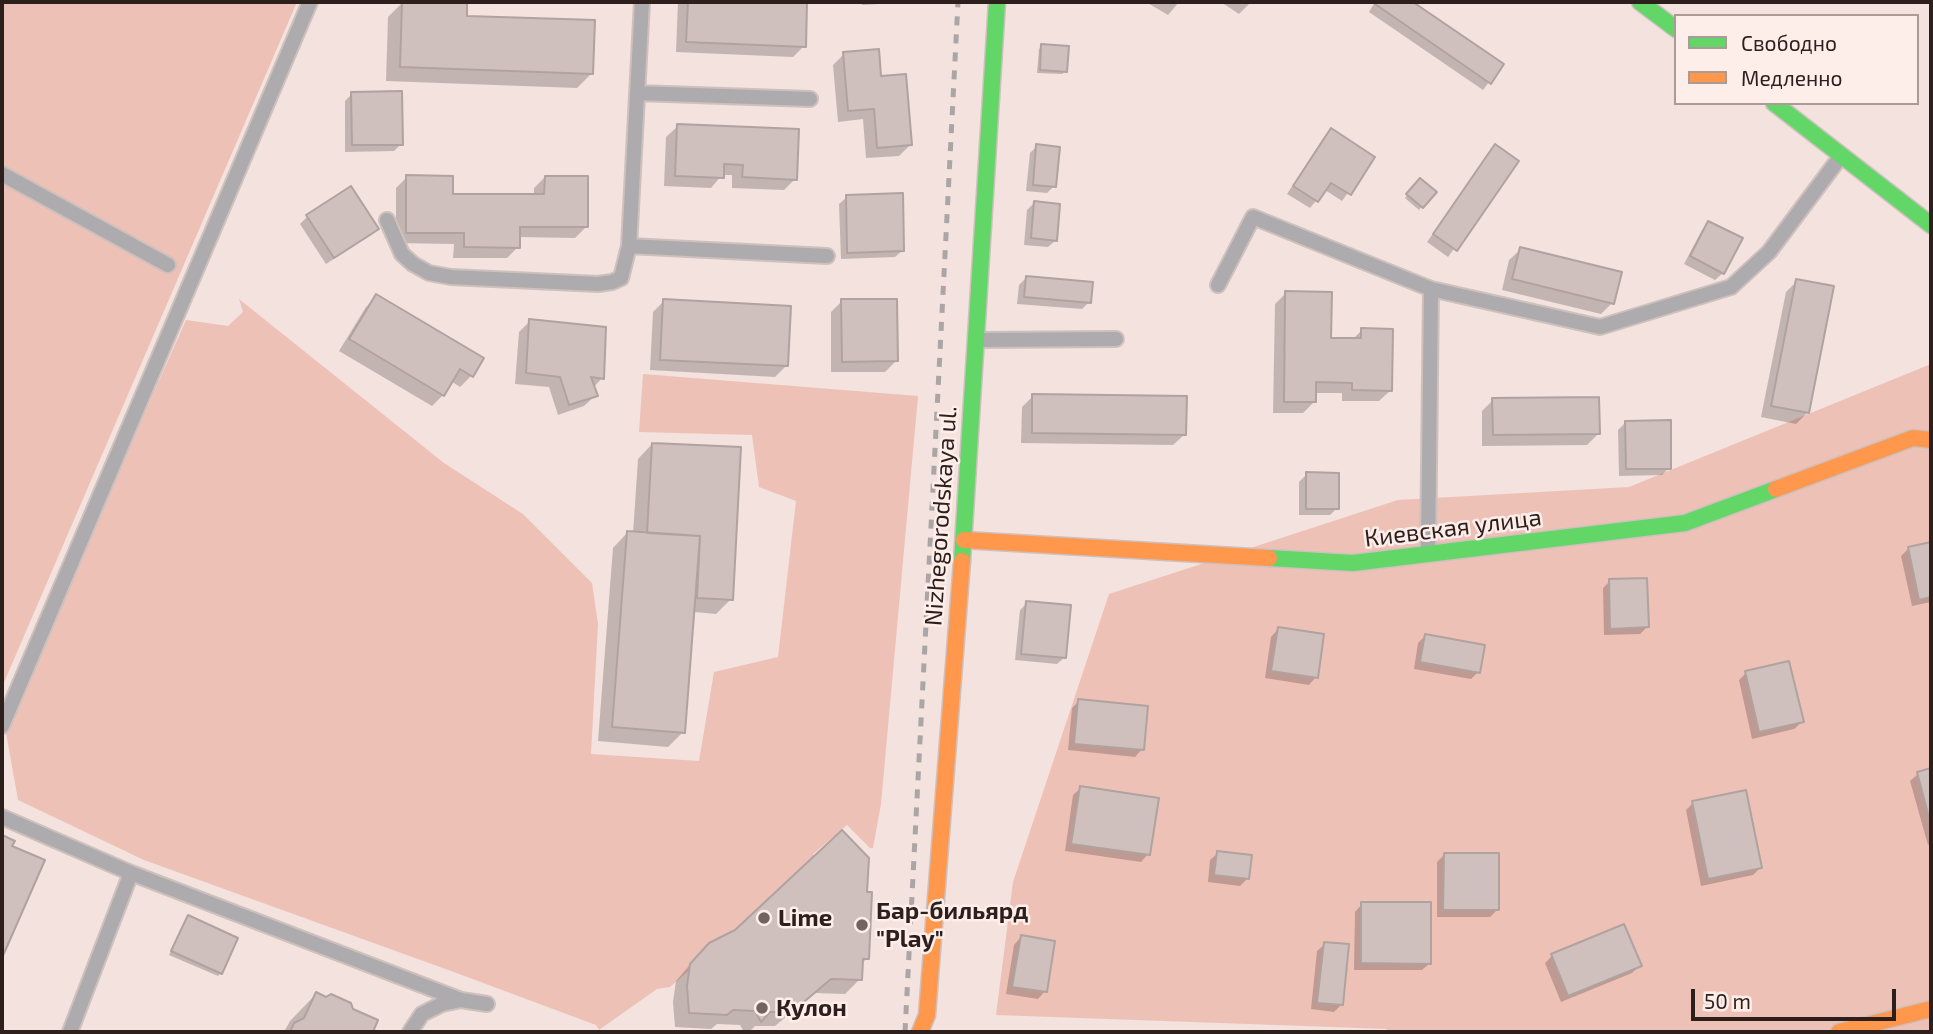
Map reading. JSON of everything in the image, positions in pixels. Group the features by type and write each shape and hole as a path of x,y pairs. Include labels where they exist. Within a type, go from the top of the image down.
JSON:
{"street":[{"name":"Nizhegorodskaya ul.","path":"920,1032 927,1015 964,540 996,2"},
{"path":"1640,2 1674,28"},
{"path":"1777,105 1931,225"},
{"name":"Киевская улица","path":"964,540 1353,563 1685,523 1913,438 1931,440"},
{"path":"1839,1032 1931,1009"}],"lane":[{"path":"2,726 310,2"},
{"path":"387,220 402,254 429,273 451,277 598,284 621,278 629,246 642,2"},
{"path":"637,93 810,99"},
{"path":"1218,285 1253,217 1431,289 1600,327 1731,287 1769,251 1842,155"},
{"path":"2,174 169,265"},
{"path":"629,246 827,256"},
{"path":"1428,554 1431,289"},
{"path":"976,340 1116,339"},
{"path":"2,817 131,873 461,1000 487,1004"},
{"path":"70,1032 131,873"},
{"path":"410,1032 422,1014 442,1004 461,1000"}],"shaded area":[{"path":"2,2 297,2 2,687"},
{"path":"239,299 444,463 523,514 592,583 598,624 591,754 699,761 714,672 778,657 796,501 759,487 752,435 639,432 643,374 918,396 881,804 873,848 847,825 813,854 818,860 670,987 657,989 599,1030 596,1025 144,860 18,800 5,727 186,320 228,326 243,312"},
{"path":"1931,364 1931,1032 1387,1032 1387,1029 996,1015 1013,882 1109,594 1398,500 1629,487"}],"building":[{"path":"402,2 467,3 467,16 595,20 593,74 400,67"},
{"path":"688,2 807,2 806,47 686,42"},
{"path":"1413,2 1504,64 1491,84 1375,4"},
{"path":"1041,44 1069,46 1067,72 1040,70"},
{"path":"879,49 881,76 906,74 912,145 877,148 874,109 848,111 843,52"},
{"path":"402,91 403,145 352,145 351,92"},
{"path":"677,124 799,129 797,180 742,177 743,165 724,164 724,178 675,176"},
{"path":"1331,128 1375,157 1351,195 1331,183 1318,202 1293,186"},
{"path":"1036,144 1060,147 1056,187 1033,185"},
{"path":"1495,144 1519,161 1457,251 1433,234"},
{"path":"406,175 453,176 453,194 544,194 545,176 588,176 588,227 520,227 520,248 464,247 464,233 406,233"},
{"path":"1420,178 1437,192 1423,208 1406,194"},
{"path":"351,186 379,229 334,258 306,215"},
{"path":"903,193 904,251 847,253 846,195"},
{"path":"1034,201 1060,204 1057,241 1031,238"},
{"path":"1708,221 1743,238 1724,274 1690,256"},
{"path":"1520,247 1622,272 1614,304 1512,279"},
{"path":"1026,276 1093,282 1091,303 1024,297"},
{"path":"1796,279 1834,286 1809,413 1771,406"},
{"path":"1285,291 1332,292 1331,338 1361,338 1361,328 1393,329 1392,391 1352,390 1352,383 1316,382 1316,402 1284,402"},
{"path":"376,294 484,358 473,377 460,369 444,396 349,339"},
{"path":"663,299 791,306 788,366 660,360"},
{"path":"841,299 897,299 898,361 842,362"},
{"path":"529,319 606,327 604,379 591,377 598,396 569,405 560,377 526,373"},
{"path":"1032,394 1187,396 1186,435 1032,433"},
{"path":"1599,397 1600,434 1493,435 1492,398"},
{"path":"1671,420 1671,469 1626,469 1625,421"},
{"path":"652,443 741,447 733,600 697,598 700,536 647,533"},
{"path":"1306,472 1339,473 1339,509 1306,509"},
{"path":"627,531 700,536 685,733 612,727"},
{"path":"1931,542 1931,597 1919,600 1908,547"},
{"path":"1647,578 1649,627 1610,629 1609,579"},
{"path":"1026,601 1071,605 1066,658 1021,654"},
{"path":"1278,627 1324,634 1318,678 1271,671"},
{"path":"1425,634 1485,645 1480,673 1420,662"},
{"path":"1789,661 1804,722 1759,732 1745,671"},
{"path":"1078,699 1148,706 1144,750 1074,744"},
{"path":"1931,768 1931,825 1917,772"},
{"path":"1080,786 1159,798 1150,855 1071,844"},
{"path":"1746,790 1762,868 1708,879 1692,801"},
{"path":"842,830 869,858 867,892 872,892 869,959 863,959 862,980 831,979 792,1012 770,1012 761,1022 755,1011 733,1010 727,1015 689,1013 687,986 690,964 709,943 735,930"},
{"path":"2,835 15,841 12,846 45,860 2,958"},
{"path":"1217,851 1252,855 1249,879 1214,875"},
{"path":"1444,853 1499,853 1499,910 1443,910"},
{"path":"1361,902 1431,902 1431,964 1361,963"},
{"path":"188,915 238,938 222,974 171,951"},
{"path":"1624,924 1642,966 1568,996 1551,954"},
{"path":"1021,935 1055,941 1047,992 1012,987"},
{"path":"1324,942 1349,944 1343,1005 1317,1003"},
{"path":"316,992 326,997 331,994 351,1003 353,1009 378,1020 373,1032 290,1032 294,1023 304,1018"}],"railway":[{"path":"905,1032 958,2"}],"traffic: fast":[{"path":"962,561 997,2"},
{"path":"1640,2 1674,28"},
{"path":"1777,105 1931,225"},
{"path":"1269,558 1353,563 1685,523 1776,489"}],"traffic: slow":[{"path":"1776,489 1913,438 1931,440"},
{"path":"964,540 1269,558"},
{"path":"920,1032 927,1015 962,561"},
{"path":"1839,1032 1931,1009"}],"place":[{"name":"Lime","path":"764,918"},
{"name":"Бар-бильярд \"Play\"","path":"862,925"},
{"name":"Кулон","path":"762,1008"}]}
